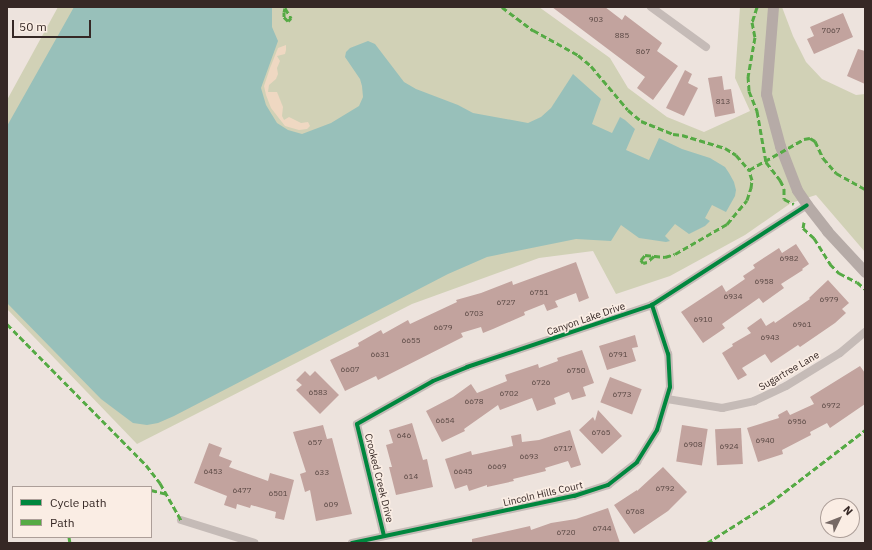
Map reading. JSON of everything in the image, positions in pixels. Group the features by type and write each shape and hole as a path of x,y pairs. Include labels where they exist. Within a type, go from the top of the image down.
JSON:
{"street":[{"path":"651,7 706,47"},
{"path":"774,7 766,94 780,146 797,190 807,205 827,231 865,272"},
{"name":"Canyon Lake Drive","path":"358,424 433,381 652,305 807,205"},
{"name":"Lincoln Hills Court","path":"352,543 574,496 608,485 637,462 657,430 670,387 668,354 652,305"},
{"name":"Sugartree Lane","path":"667,399 722,408 754,401 786,386 840,352 865,332"},
{"name":"Crooked Creek Drive","path":"358,424 384,536"},
{"path":"182,520 255,543"}],"green space":[{"path":"58,7 539,7 610,58 628,88 667,117 704,132 750,111 735,78 740,7 782,7 793,36 806,62 822,79 856,95 865,94 865,252 816,195 791,203 745,235 670,276 616,294 593,251 539,258 412,304 137,444 7,309 7,100"}],"sand":[{"path":"286,45 285,54 277,56 280,61 277,68 278,74 276,79 269,85 268,92 277,92 283,107 282,116 284,120 289,117 301,123 308,122 310,126 307,129 299,130 285,126 271,108 266,95 264,86 278,48"}],"water":[{"path":"74,7 272,7 272,27 278,41 261,88 266,105 277,123 288,130 302,134 331,123 359,106 363,97 360,79 345,57 346,52 350,48 368,41 375,44 404,82 416,89 458,105 473,113 528,123 541,117 551,108 573,74 601,99 592,124 612,133 620,117 635,129 626,150 649,160 659,138 682,149 710,158 725,167 729,173 734,182 736,190 735,196 726,212 712,205 705,218 710,221 705,226 689,234 675,224 665,236 670,241 666,242 639,238 621,225 611,241 576,239 487,257 448,274 174,416 158,423 147,425 133,423 101,399 7,303 7,126"}],"building":[{"path":"552,7 605,7 622,20 625,15 662,43 657,51 678,66 653,100 637,88 645,77"},
{"path":"843,13 853,37 814,54 807,39 814,36 810,27"},
{"path":"858,49 865,51 865,84 847,76"},
{"path":"685,70 692,74 688,83 698,88 684,116 666,108"},
{"path":"722,76 724,90 731,89 735,113 715,117 708,78"},
{"path":"796,244 809,264 802,269 803,270 781,284 784,288 763,303 759,298 722,324 725,328 703,343 681,312 722,285 726,292 745,279 743,276 755,268 753,265 779,248 782,253"},
{"path":"576,262 589,298 579,302 576,293 555,301 558,307 547,311 544,304 524,312 525,315 483,333 481,327 461,333 463,337 378,380 376,376 345,391 330,360 359,346 358,343 381,330 383,334 408,320 410,324 457,302 456,300 481,293 512,281 513,285"},
{"path":"828,280 849,303 842,309 846,313 835,323 800,347 798,345 771,363 765,354 742,368 747,375 738,380 722,353 733,346 732,344 751,333 747,328 761,318 766,326 774,321 775,323 810,299 809,298"},
{"path":"635,335 638,347 632,348 636,361 607,370 599,346"},
{"path":"582,350 594,383 583,387 586,396 572,400 569,392 554,398 556,404 537,411 532,398 500,410 498,405 464,429 465,431 442,442 426,411 453,397 471,384 477,393 507,381 505,375 538,364 539,368 558,361 557,358"},
{"path":"860,366 865,373 865,404 830,428 827,423 810,432 811,435 782,450 783,454 758,462 747,428 779,418 778,415 787,410 790,415 814,404 810,397"},
{"path":"305,371 310,376 315,371 339,395 320,414 296,390 302,385 296,380"},
{"path":"610,377 642,389 632,414 600,402"},
{"path":"598,410 622,436 602,454 579,430 593,417 595,421"},
{"path":"412,423 423,460 427,459 433,487 396,495 389,467 392,467 386,445 393,443 389,430"},
{"path":"323,425 327,439 332,438 352,514 316,521 310,490 305,492 300,474 306,472 293,432"},
{"path":"682,425 708,429 702,466 676,462"},
{"path":"741,428 743,464 717,465 715,429"},
{"path":"570,430 581,465 571,468 568,461 545,468 546,471 513,479 514,481 487,487 487,485 469,491 467,485 455,489 445,459 471,451 472,455 513,446 511,436 521,434 522,442 539,440"},
{"path":"209,443 222,448 219,456 232,461 229,467 268,481 270,473 294,480 284,520 275,518 276,512 251,505 250,508 237,504 236,509 224,505 227,496 194,483"},
{"path":"663,467 687,492 668,511 634,534 614,505 637,491"},
{"path":"608,508 620,543 472,543 472,539 530,526 531,530 551,523 576,519"}],"marked path":[{"path":"285,8 291,18 288,21 284,17 284,12 285,8 286,7"},
{"path":"502,7 533,30 578,55 591,66 628,110 641,121 673,134 682,135 725,148 736,155 749,170"},
{"path":"757,7 752,22 755,37 748,76 749,91 757,111 766,162 780,180 784,188 784,199 794,204"},
{"path":"654,256 647,262 643,263 641,260 645,255 665,257 675,254 727,224 747,200 752,180 749,170 804,139 810,138 815,141 823,158 836,173 865,189"},
{"path":"804,222 803,228 814,238 830,264 839,273 857,282 865,289"},
{"path":"7,324 146,465 160,483 181,520"},
{"path":"707,543 770,503 865,430"},
{"path":"152,490 167,494"},
{"path":"69,538 70,543"}],"cycle path":[{"path":"384,536 357,424 433,381 467,367 652,305 807,205"},
{"path":"352,543 574,496 608,485 637,462 657,430 670,387 668,354 652,305"}]}
